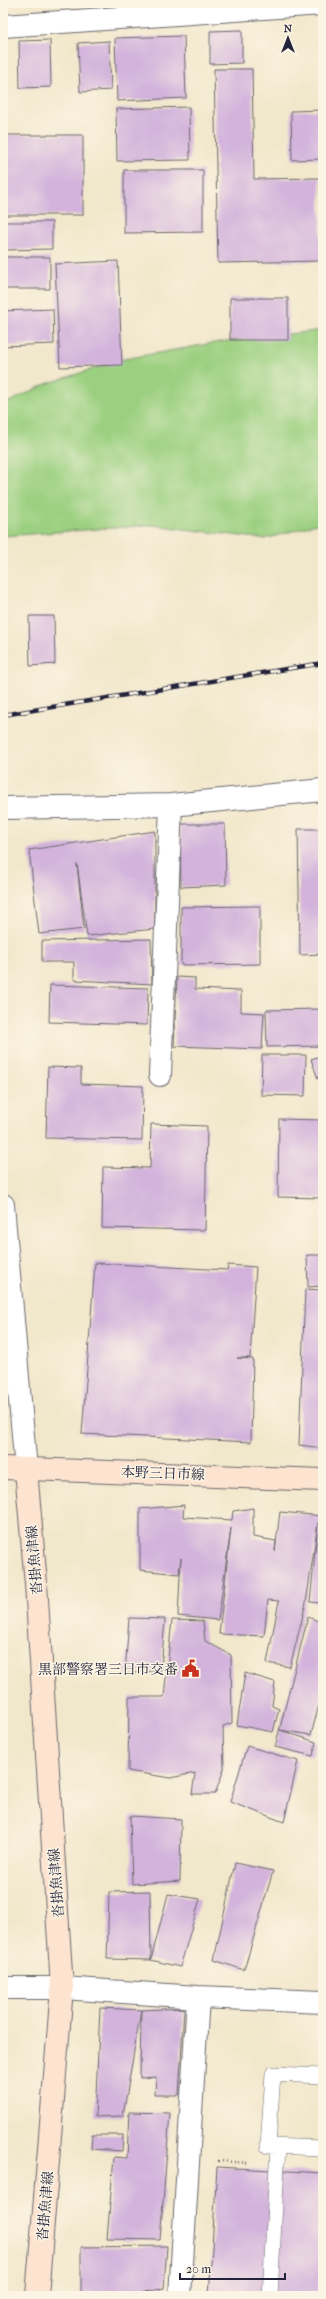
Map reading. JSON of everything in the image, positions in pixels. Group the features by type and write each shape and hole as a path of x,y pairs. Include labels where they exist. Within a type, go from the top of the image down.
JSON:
{"main road":[{"name":"本野三日市線","path":"3,1468 323,1480"},
{"name":"沓掛魚津線","path":"26,1470 36,1584 62,1988 37,2296"}],"street":[{"path":"3,26 323,4"},
{"path":"3,808 171,805 323,790"},
{"path":"160,1075 171,805"},
{"path":"3,1204 26,1470"},
{"path":"3,1988 62,1988 198,1997 323,2002"},
{"path":"180,2296 198,1997"}],"lane":[{"path":"323,2076 273,2074 268,2146 323,2148"},
{"path":"270,2296 278,2146"}],"green space":[{"path":"323,330 323,522 265,539 152,525 3,536 3,405 46,384 124,359 219,342"}],"building":[{"path":"242,30 242,63 210,64 210,31"},
{"path":"184,36 186,98 117,101 115,38"},
{"path":"50,40 51,87 20,88 19,41"},
{"path":"109,41 111,90 80,92 78,43"},
{"path":"214,69 252,69 254,179 320,178 321,261 218,263"},
{"path":"189,107 190,160 117,161 116,109"},
{"path":"323,110 323,159 292,160 291,111"},
{"path":"3,135 83,135 83,215 3,215"},
{"path":"124,170 203,170 203,232 124,233"},
{"path":"3,222 52,222 52,249 3,250"},
{"path":"3,257 50,257 50,289 3,289"},
{"path":"118,261 122,365 60,367 55,264"},
{"path":"230,298 288,298 288,340 230,340"},
{"path":"53,309 54,344 3,346 3,311"},
{"path":"29,616 54,616 55,664 30,666"},
{"path":"180,824 225,824 226,885 181,887"},
{"path":"298,829 323,829 323,954 300,955"},
{"path":"155,831 155,929 87,936 77,864 84,929 39,934 29,850"},
{"path":"260,906 260,964 181,965 181,907"},
{"path":"151,939 152,984 74,980 74,962 42,962 42,941"},
{"path":"177,977 195,978 195,989 241,991 241,1012 264,1013 262,1049 174,1046"},
{"path":"50,985 148,988 147,1025 49,1022"},
{"path":"322,1009 323,1046 267,1047 266,1010"},
{"path":"262,1055 306,1055 305,1096 261,1095"},
{"path":"323,1055 323,1077 318,1079 311,1059"},
{"path":"48,1067 81,1068 81,1084 143,1086 142,1140 46,1138"},
{"path":"279,1119 323,1120 323,1198 278,1197"},
{"path":"151,1124 207,1126 205,1230 102,1228 103,1167 150,1168"},
{"path":"307,1255 323,1255 323,1286 308,1287"},
{"path":"95,1263 227,1270 228,1265 256,1267 250,1358 237,1358 253,1359 251,1442 82,1434"},
{"path":"305,1289 323,1290 323,1448 299,1445"},
{"path":"184,1505 183,1517 232,1520 233,1511 253,1508 253,1537 276,1541 275,1551 280,1512 323,1516 323,1603 310,1602 318,1523 306,1603 290,1667 267,1663 279,1601 268,1600 264,1636 219,1634 231,1528 218,1620 178,1616 181,1558 179,1574 140,1570 140,1509"},
{"path":"308,1617 323,1623 323,1690 311,1735 280,1730 316,1742 313,1756 275,1747"},
{"path":"129,1618 165,1619 161,1670 125,1674"},
{"path":"172,1620 203,1621 205,1641 231,1655 232,1723 223,1726 224,1769 215,1794 192,1794 195,1773 170,1778 128,1771 129,1697 164,1697"},
{"path":"245,1673 275,1682 272,1706 279,1709 273,1732 237,1725"},
{"path":"247,1746 298,1761 284,1822 230,1802"},
{"path":"130,1816 181,1819 180,1881 132,1884"},
{"path":"235,1863 273,1871 244,1970 214,1960"},
{"path":"150,1891 151,1960 107,1959 109,1892"},
{"path":"168,1894 200,1899 180,1967 151,1960"},
{"path":"100,2008 141,2010 123,2116 95,2117"},
{"path":"184,2008 179,2095 155,2095 156,2077 140,2078 141,2010"},
{"path":"129,2112 170,2113 160,2240 107,2239 114,2157 127,2158"},
{"path":"92,2135 123,2135 122,2151 91,2149"},
{"path":"217,2167 323,2173 323,2296 209,2296"},
{"path":"167,2246 164,2288 141,2293 140,2296 81,2296 81,2247"}],"railway":[{"path":"3,715 323,663"}],"place":[{"name":"黒部警察署三日市交番","path":"191,1669"}]}
